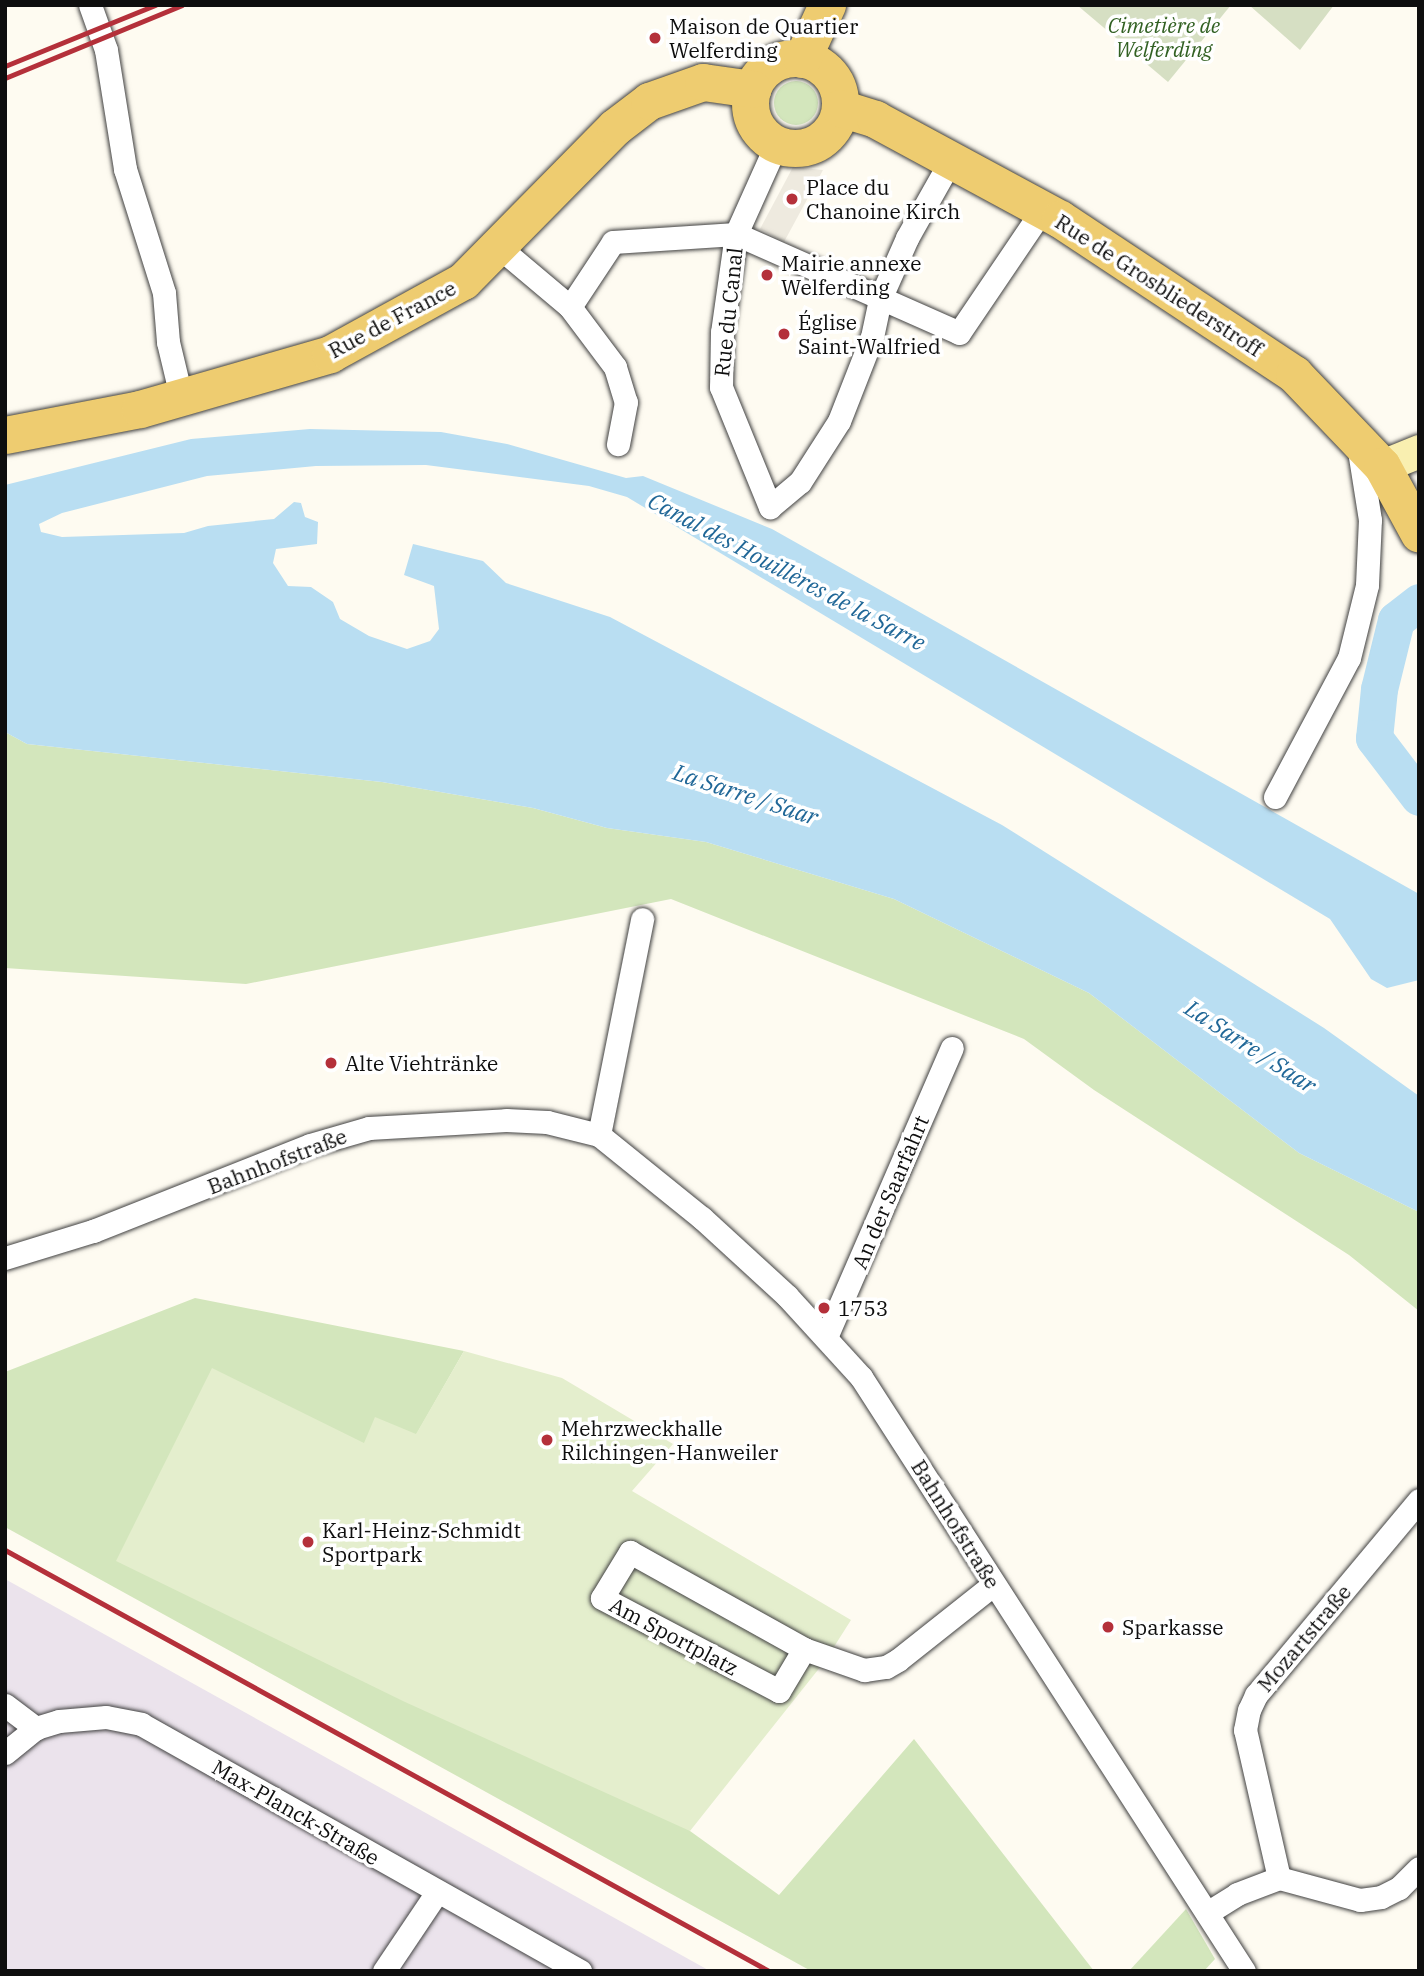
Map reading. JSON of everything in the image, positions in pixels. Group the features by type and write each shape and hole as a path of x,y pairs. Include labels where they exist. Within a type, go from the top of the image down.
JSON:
{"main road":[{"path":"802,59 827,5"},
{"path":"802,59 820,65 833,78 840,108 830,133 819,141 794,148 776,145 752,117 753,89 772,65 802,59"},
{"name":"Rue de France","path":"5,435 181,396 330,354 426,306 463,281 500,248 615,127 649,101 702,82 753,89"},
{"name":"Rue de Grosbliederstroff","path":"840,108 856,110 1043,209 1294,374 1382,467 1419,534"}],"street":[{"path":"90,5 114,92 125,169 164,293 168,342 181,396"},
{"path":"737,234 776,145"},
{"path":"880,299 892,270 951,160"},
{"path":"570,307 612,242 737,234 960,333 1043,209"},
{"name":"Rue du Canal","path":"737,234 722,332 721,387 770,507 800,482 839,421 872,337 880,299"},
{"path":"500,248 570,307 615,368 626,402 618,444"},
{"path":"1275,797 1349,658 1367,585 1370,520 1357,438"},
{"path":"1382,467 1419,451"},
{"path":"599,1135 642,919"},
{"name":"An der Saarfahrt","path":"827,1335 952,1048"},
{"name":"Bahnhofstraße","path":"5,1258 131,1218 310,1145 369,1128 506,1120 547,1122 599,1135 702,1218 827,1335 868,1387 1244,1971"},
{"name":"Mozartstraße","path":"1279,1878 1244,1730 1249,1710 1256,1695 1419,1500"},
{"name":"Am Sportplatz","path":"804,1649 779,1691 602,1598 630,1552 804,1649 864,1670 886,1667 994,1584"},
{"path":"5,1704 36,1728"},
{"name":"Max-Planck-Straße","path":"5,1752 36,1728 70,1719 106,1717 141,1724 580,1971"},
{"path":"1207,1913 1237,1894 1279,1878 1360,1900 1399,1888 1419,1868"},
{"path":"384,1971 438,1892"}],"shaded area":[{"name":"Place du Chanoine Kirch","path":"793,167 823,170 784,242 760,229"},
{"path":"5,1579 710,1971 5,1971"}],"green space":[{"name":"Cimetière de Welferding","path":"1077,5 1231,5 1168,82"},
{"name":"Cimetière de Welferding","path":"1249,5 1334,5 1300,50"},
{"path":"796,81 811,88 818,103 811,118 796,125 781,118 774,103 781,88"},
{"path":"5,732 27,744 382,782 533,808 607,828 706,842 894,899 1089,993 1299,1153 1419,1212 1419,1311 1349,1255 1094,1090 1024,1039 671,899 246,984 5,968"},
{"path":"195,1298 464,1351 416,1435 690,1831 779,1895 914,1739 1094,1971 811,1971 5,1527 5,1372"},
{"path":"464,1351 562,1378 673,1444 632,1491 851,1620 825,1661 690,1831 405,1702 116,1561 212,1368 364,1443 375,1417 416,1434"},
{"path":"1186,1909 1215,1959 1204,1971 1129,1971"}],"water":[{"path":"310,429 441,432 507,444 626,478 643,476 772,529 1419,894 1419,980 1387,988 1371,979 1330,919 627,497 589,486 426,465 316,466 207,476 62,513 39,524 41,532 62,537 184,533 208,526 274,519 294,502 301,503 305,517 318,522 317,544 276,549 273,563 288,586 311,587 333,602 340,619 369,636 407,649 430,641 439,629 434,586 404,575 413,544 483,561 506,583 610,617 1002,825 1324,1028 1419,1096 1419,1212 1299,1153 1089,993 894,899 706,842 607,828 533,808 382,782 27,744 5,732 5,485 191,439"}],"waterway":[{"path":"1419,602 1396,620 1379,689 1374,738 1419,797"}],"railway":[{"path":"5,66 155,5"},
{"path":"5,78 182,5"},
{"path":"5,1550 769,1971"}],"place":[{"name":"Maison de Quartier Welferding","path":"655,38"},
{"name":"Place du Chanoine Kirch","path":"792,199"},
{"name":"Mairie annexe Welferding","path":"767,275"},
{"name":"Église Saint-Walfried","path":"784,334"},
{"name":"Alte Viehtränke","path":"331,1063"},
{"name":"1753","path":"824,1308"},
{"name":"Mehrzweckhalle Rilchingen-Hanweiler","path":"547,1440"},
{"name":"Karl-Heinz-Schmidt Sportpark","path":"308,1542"},
{"name":"Sparkasse","path":"1108,1627"}],"water label":[{"name":"Canal des Houillères de la Sarre","path":"787,571"},
{"name":"La Sarre / Saar","path":"746,794"},
{"name":"La Sarre / Saar","path":"1251,1046"}]}
